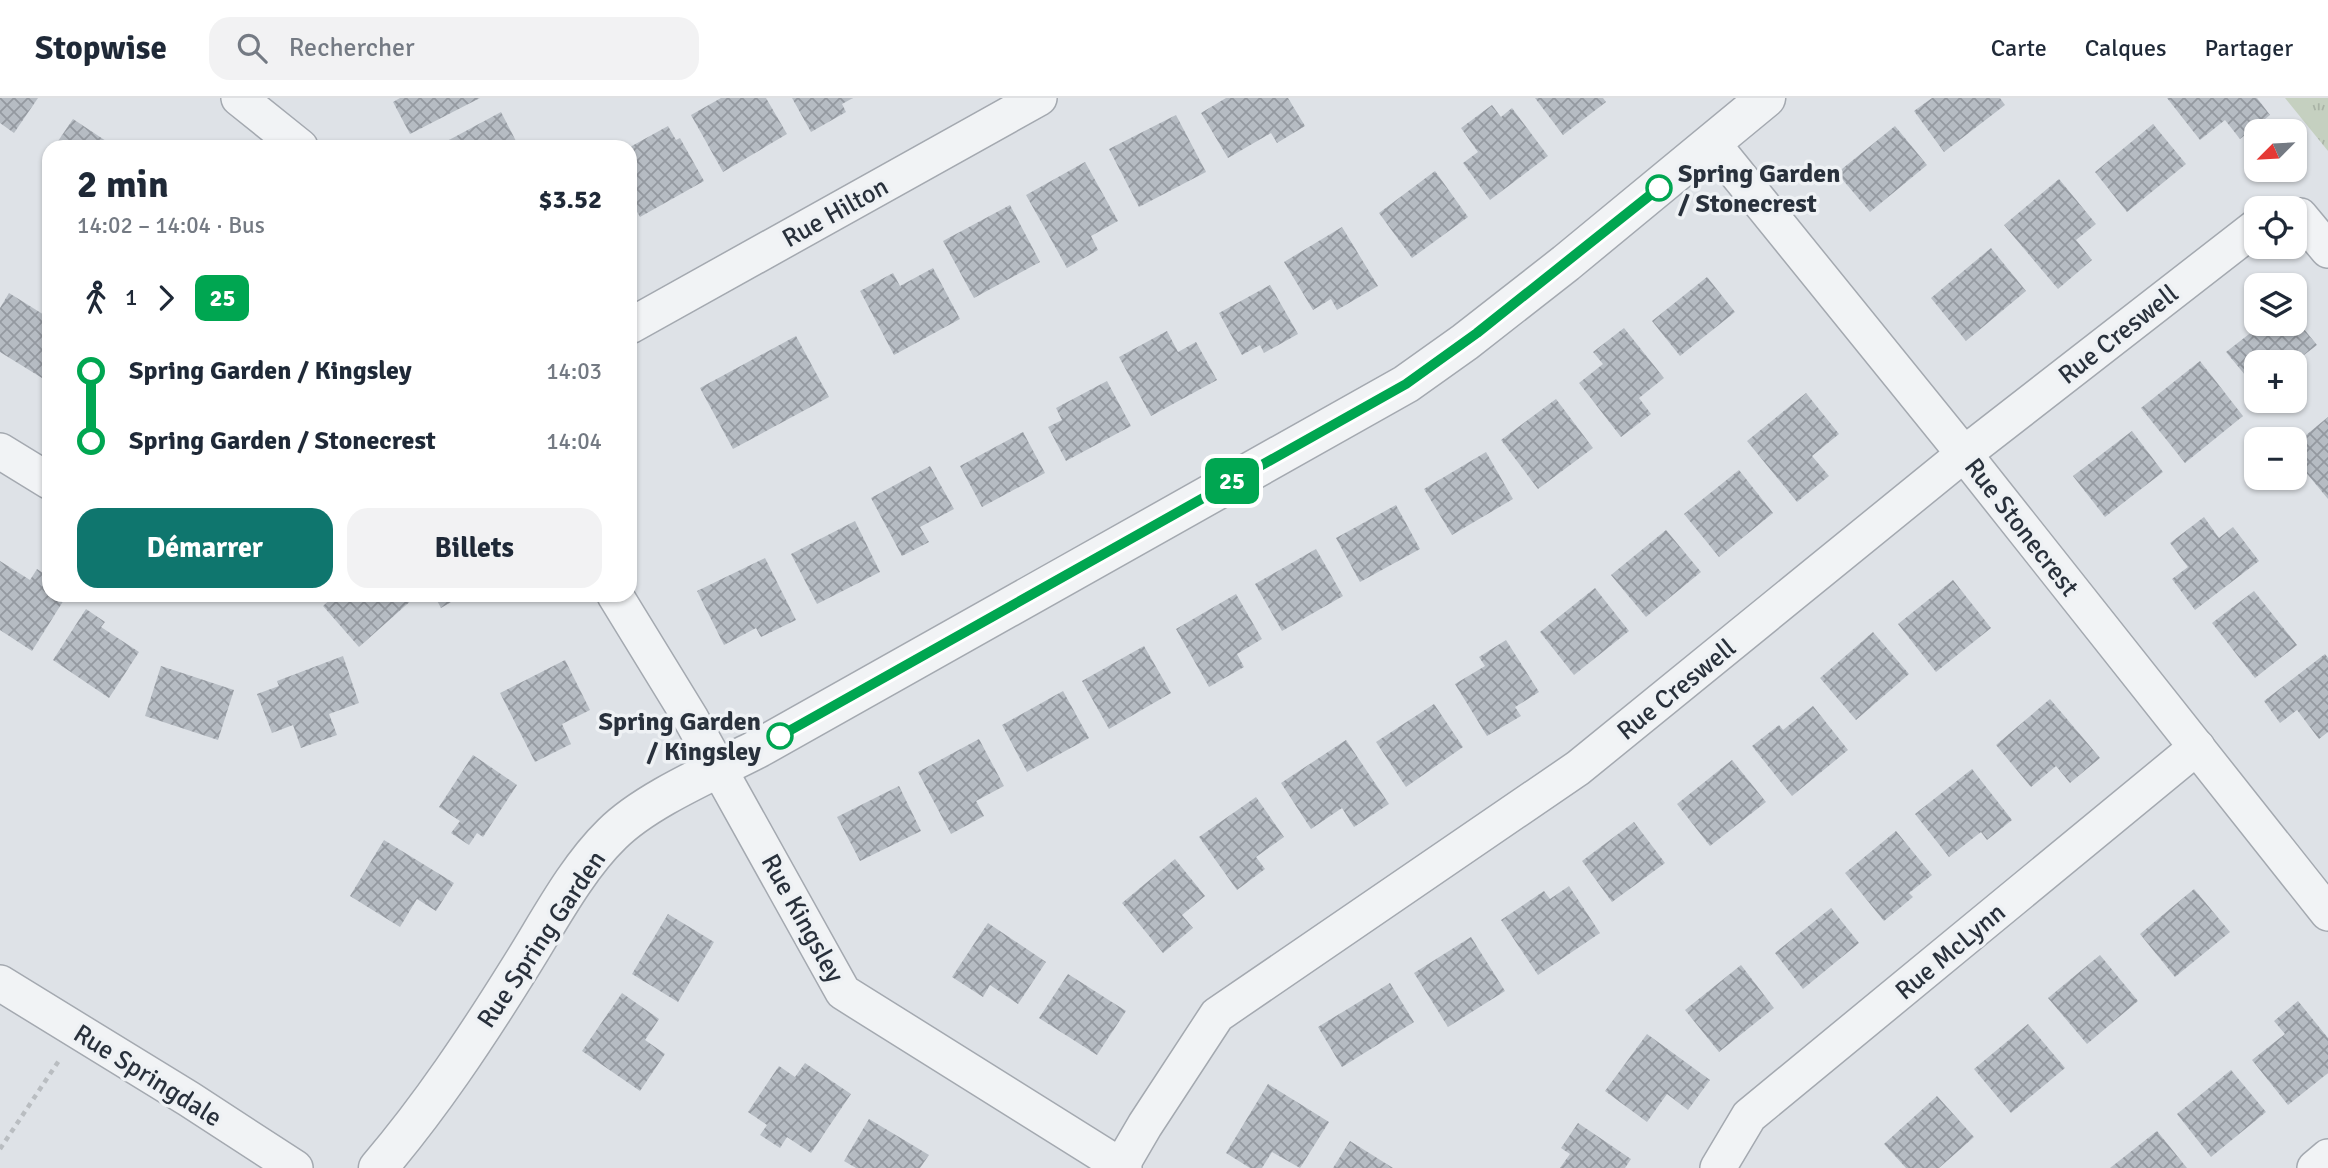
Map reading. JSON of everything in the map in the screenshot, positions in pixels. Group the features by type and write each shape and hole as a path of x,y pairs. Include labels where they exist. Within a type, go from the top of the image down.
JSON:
{"street":[{"path":"239,98 291,140"},
{"name":"Rue Hilton","path":"637,322 1039,98"},
{"name":"Rue Spring Garden","path":"378,1168 429,1104 469,1047 598,849 623,824 651,805 1406,384 1501,315 1766,98"},
{"name":"Rue Stonecrest","path":"1713,144 1964,454 2328,913"},
{"path":"2307,228 2328,250"},
{"name":"Rue Creswell","path":"1122,1167 1217,1015 1578,768 1964,454 2244,236"},
{"path":"0,451 42,477"},
{"name":"Rue Kingsley","path":"619,602 719,769 843,992 1122,1167"},
{"name":"Rue McLynn","path":"1718,1168 1749,1116 2197,747"},
{"name":"Rue Springdale","path":"0,983 189,1099 295,1168"},
{"path":"2315,1168 2328,1157"}],"path":[{"path":"0,1149 77,1032"}],"green space":[{"path":"2285,98 2328,98 2328,151 2307,125 2307,119 2302,119"}],"building":[{"path":"0,98 38,98 14,133 0,123"},
{"path":"400,98 480,98 410,134 393,102"},
{"path":"721,98 766,98 787,134 723,172 691,115"},
{"path":"792,98 853,98 842,104 846,112 811,132"},
{"path":"1226,98 1288,98 1305,126 1277,143 1271,133 1228,158 1201,113"},
{"path":"1535,98 1603,98 1606,102 1563,135"},
{"path":"1932,98 2000,98 2005,105 1944,152 1914,111"},
{"path":"2167,98 2257,98 2270,115 2265,119 2244,119 2244,136 2240,139 2225,120 2200,140"},
{"path":"1492,105 1501,117 1512,108 1548,156 1490,200 1463,163 1478,152 1461,128"},
{"path":"501,112 515,140 449,140"},
{"path":"1176,115 1206,172 1139,207 1109,149"},
{"path":"73,119 104,140 59,140"},
{"path":"2153,124 2186,164 2127,212 2095,172"},
{"path":"668,126 676,140 680,138 704,181 640,217 637,212 637,143"},
{"path":"1895,126 1927,165 1870,212 1837,173"},
{"path":"1085,162 1118,221 1091,236 1098,250 1067,268 1026,195"},
{"path":"1435,171 1468,217 1412,258 1379,213"},
{"path":"2059,179 2096,224 2076,240 2092,260 2058,289 2004,225"},
{"path":"1010,205 1040,262 974,298 943,241"},
{"path":"1342,227 1378,286 1337,310 1331,299 1313,310 1284,262"},
{"path":"1991,248 2026,291 1966,341 1931,298"},
{"path":"933,268 960,319 894,355 860,291 893,273 900,286"},
{"path":"1707,277 1735,312 1680,356 1652,321"},
{"path":"1270,285 1298,334 1264,353 1260,345 1242,355 1219,313"},
{"path":"9,293 42,314 42,378 0,352 0,308"},
{"path":"1624,328 1664,378 1639,398 1651,414 1621,437 1579,383 1603,364 1593,352"},
{"path":"1167,331 1178,352 1196,342 1217,380 1151,416 1119,357"},
{"path":"2307,333 2317,345 2307,353 2307,350 2244,350 2244,374 2226,352 2247,336 2307,336"},
{"path":"796,336 829,397 733,449 700,388"},
{"path":"2200,361 2243,416 2185,463 2141,408"},
{"path":"1107,381 1131,426 1066,461 1048,427 1062,420 1056,408"},
{"path":"1806,393 1839,434 1812,456 1829,476 1797,502 1747,441"},
{"path":"1556,399 1593,448 1538,489 1501,440"},
{"path":"2328,417 2328,499 2307,474 2307,434"},
{"path":"2132,431 2163,472 2105,517 2073,476"},
{"path":"1023,432 1045,473 982,507 960,466"},
{"path":"1486,452 1513,499 1452,535 1424,489"},
{"path":"930,466 954,509 920,527 929,542 902,556 871,498"},
{"path":"1739,470 1773,513 1719,557 1684,514"},
{"path":"1396,505 1420,549 1360,582 1336,538"},
{"path":"2204,517 2219,538 2233,527 2259,561 2195,610 2172,579 2188,567 2170,543"},
{"path":"855,521 880,572 817,604 791,554"},
{"path":"1666,530 1701,572 1646,617 1611,575"},
{"path":"1316,549 1343,596 1282,631 1255,584"},
{"path":"765,558 796,620 761,637 756,628 724,645 697,591"},
{"path":"0,561 30,580 37,569 42,572 42,602 63,602 32,651 0,630"},
{"path":"1953,580 1991,628 1936,672 1898,624"},
{"path":"1595,588 1629,631 1574,675 1540,632"},
{"path":"2254,591 2297,645 2255,678 2212,623"},
{"path":"1236,594 1262,639 1237,654 1244,667 1209,687 1176,629"},
{"path":"327,602 410,602 359,647 323,606"},
{"path":"438,602 451,602 441,608"},
{"path":"86,609 105,622 101,627 139,652 109,698 53,660"},
{"path":"1873,632 1909,674 1856,720 1820,678"},
{"path":"1506,640 1539,692 1515,707 1521,716 1487,736 1455,684 1485,666 1479,657"},
{"path":"1144,646 1171,693 1109,729 1082,681"},
{"path":"2325,654 2328,658 2328,732 2319,739 2297,710 2280,723 2264,701"},
{"path":"343,656 359,703 329,714 337,735 301,748 293,725 272,733 257,694 279,686 277,681"},
{"path":"565,660 590,710 562,724 571,744 535,762 500,693"},
{"path":"161,666 234,690 218,740 145,716"},
{"path":"1063,691 1089,738 1027,772 1002,725"},
{"path":"2050,699 2100,758 2070,783 2056,766 2031,787 1996,745"},
{"path":"1434,704 1463,747 1406,787 1376,742"},
{"path":"1813,706 1848,750 1792,796 1752,746 1779,725 1783,730"},
{"path":"979,739 1004,786 976,801 984,816 951,834 918,772"},
{"path":"1346,740 1389,804 1354,827 1342,808 1311,829 1281,783"},
{"path":"473,755 517,785 483,837 477,833 469,845 451,833 460,821 439,807"},
{"path":"1732,760 1766,802 1710,846 1677,804"},
{"path":"1972,769 2012,820 1987,840 1981,832 1949,857 1915,814"},
{"path":"899,786 921,831 860,861 837,817"},
{"path":"1256,797 1284,837 1256,857 1265,869 1237,890 1199,837"},
{"path":"1634,822 1665,863 1612,902 1582,861"},
{"path":"1896,831 1932,875 1909,893 1913,897 1884,921 1845,873"},
{"path":"384,840 454,883 436,911 417,899 400,927 350,896"},
{"path":"1175,859 1205,896 1182,915 1193,928 1163,953 1122,903"},
{"path":"1569,886 1600,933 1538,975 1501,920 1544,891 1550,899"},
{"path":"2194,889 2230,932 2175,977 2140,934"},
{"path":"1831,908 1859,943 1803,989 1775,953"},
{"path":"668,914 714,942 678,1002 632,974"},
{"path":"988,923 1046,962 1018,1004 990,985 983,997 952,977"},
{"path":"1471,937 1505,991 1448,1027 1414,973"},
{"path":"2100,955 2138,1001 2087,1044 2048,998"},
{"path":"1741,965 1774,1008 1719,1052 1685,1010"},
{"path":"1068,974 1126,1011 1097,1055 1039,1018"},
{"path":"1390,983 1414,1022 1342,1067 1318,1027"},
{"path":"622,993 659,1019 645,1040 665,1054 640,1091 582,1051"},
{"path":"2298,1001 2328,1038 2328,1073 2288,1105 2252,1060 2285,1034 2274,1021"},
{"path":"2028,1024 2065,1068 2011,1113 1974,1069"},
{"path":"1647,1034 1710,1080 1688,1110 1667,1094 1647,1122 1605,1091"},
{"path":"805,1063 851,1094 811,1153 787,1137 780,1148 760,1135 767,1125 748,1112 779,1066 795,1077"},
{"path":"2231,1070 2266,1112 2211,1157 2177,1114"},
{"path":"1268,1084 1329,1122 1300,1168 1272,1152 1262,1168 1250,1168 1226,1153"},
{"path":"1937,1096 1974,1137 1939,1168 1906,1168 1884,1144"},
{"path":"869,1119 929,1155 920,1168 856,1168 844,1161"},
{"path":"1578,1123 1631,1159 1625,1168 1560,1168 1570,1154 1561,1148"},
{"path":"2157,1131 2187,1168 2110,1168"},
{"path":"1350,1141 1393,1168 1333,1168"}],"bus line":[{"name":"25","path":"780,736 1406,384 1477,333 1659,188"}],"place":[{"name":"Spring Garden / Stonecrest","path":"1659,188"},
{"name":"Spring Garden / Kingsley","path":"780,736"}]}
